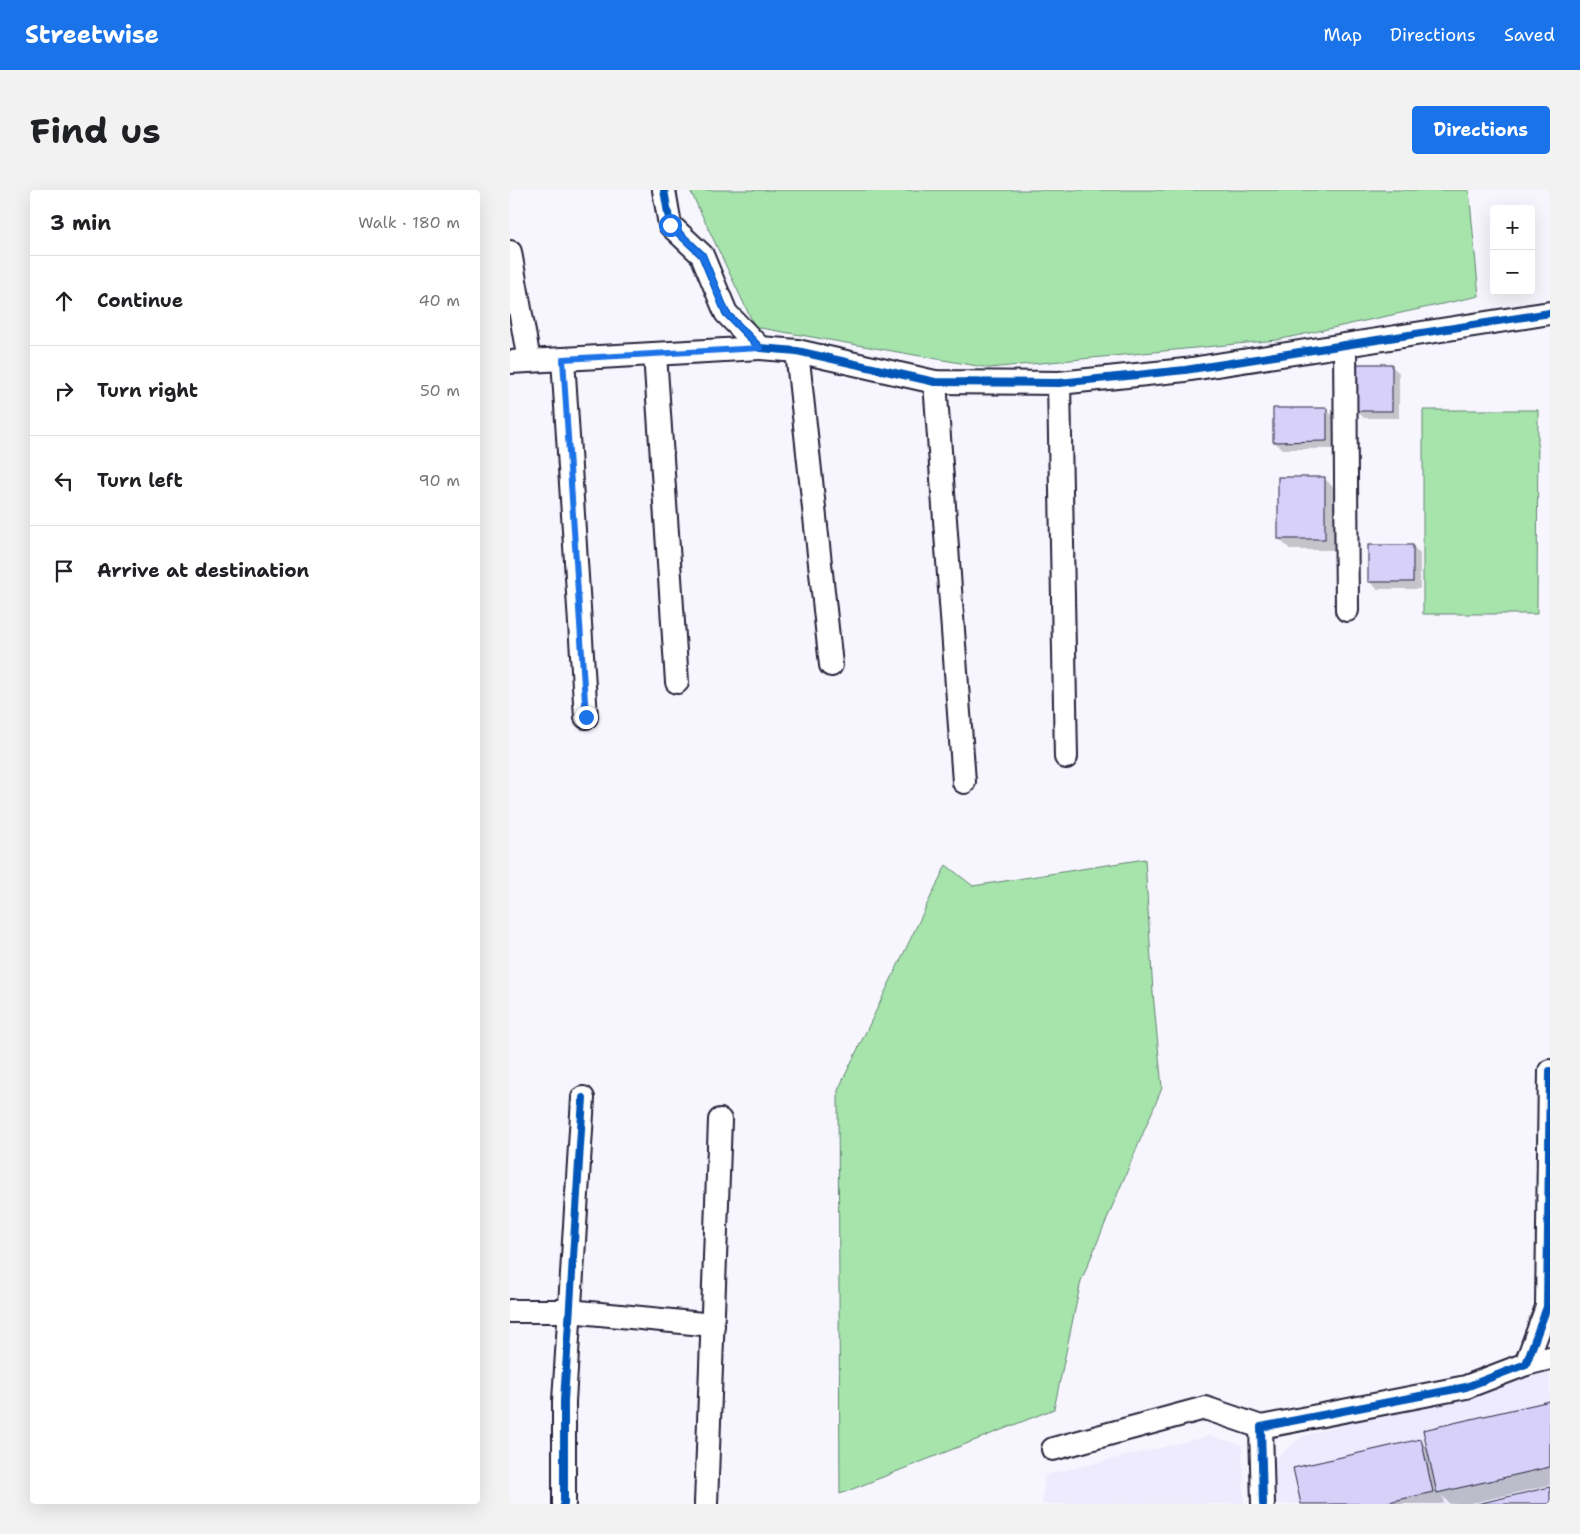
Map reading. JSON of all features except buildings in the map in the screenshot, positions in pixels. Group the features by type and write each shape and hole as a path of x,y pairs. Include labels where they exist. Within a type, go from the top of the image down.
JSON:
{"street":[{"path":"664,190 670,225 702,255 726,313 760,348"},
{"path":"511,265 519,362 760,348 797,351 935,382 1059,383 1185,370 1550,313"},
{"path":"1345,345 1347,610"},
{"path":"797,351 831,664"},
{"path":"655,354 677,682"},
{"path":"563,359 586,717"},
{"path":"935,382 964,782"},
{"path":"1059,383 1066,756"},
{"path":"1526,1364 1547,1307 1550,1071"},
{"path":"564,1504 564,1402 583,1098"},
{"path":"706,1504 720,1120"},
{"path":"510,1311 570,1312 713,1325"},
{"path":"1053,1449 1205,1408 1261,1427 1466,1387 1526,1364 1550,1358"},
{"path":"1261,1427 1263,1504"}],"shaded area":[{"path":"1550,1367 1550,1504 1273,1504 1273,1461 1303,1436"},
{"path":"1210,1436 1242,1445 1244,1504 1042,1504 1045,1475"}],"green space":[{"path":"690,190 1469,190 1479,296 1277,340 989,368 755,327"},
{"path":"1423,410 1538,410 1537,614 1423,614"},
{"path":"1145,859 1153,993 1162,1088 1081,1281 1054,1409 840,1494 838,1090 946,865 973,886"}],"cycle path":[{"path":"664,190 670,225 702,255 726,313 760,348 797,351 935,382 1059,383 1185,370 1550,313"},
{"path":"1263,1504 1261,1427 1466,1387 1526,1364 1547,1307 1550,1071"},
{"path":"564,1504 564,1401 583,1098"}],"route":[{"path":"586,717 563,359 760,348 726,313 702,255 670,225"}]}
